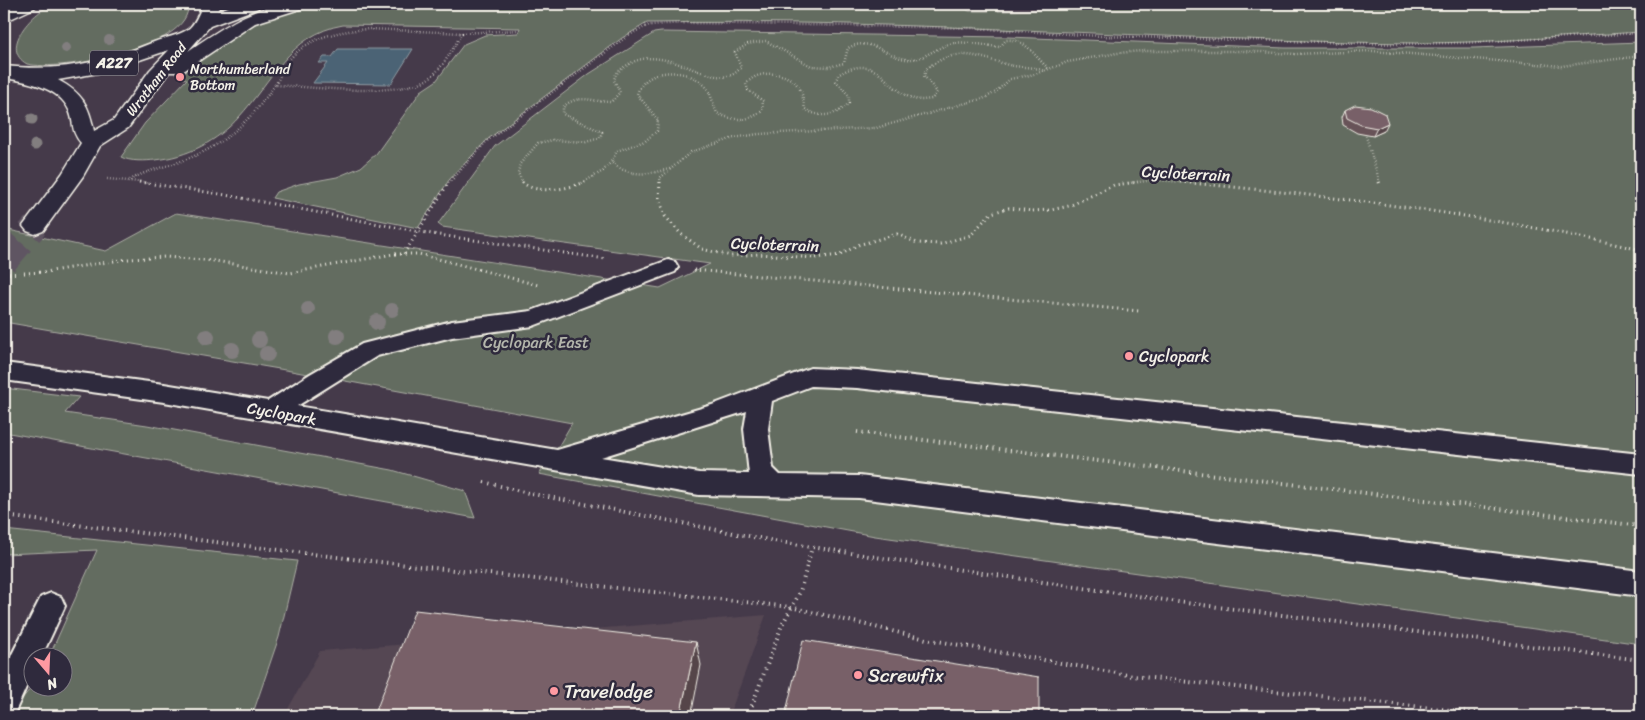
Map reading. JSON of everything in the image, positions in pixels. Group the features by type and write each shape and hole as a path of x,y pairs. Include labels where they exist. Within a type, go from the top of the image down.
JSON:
{"main road":[{"path":"11,12 28,4"},
{"name":"Wrotham Road","path":"36,226 72,176 92,142 121,124 146,88 199,27 212,4"},
{"path":"199,27 252,4"},
{"path":"146,88 249,19 297,4"},
{"name":"Wrotham Road","path":"27,76 78,71 124,61 199,27"},
{"name":"Wrotham Road","path":"4,72 27,76 53,85 76,103 83,118 83,132 92,142"}],"lane":[{"path":"4,77 27,76"},
{"path":"272,411 318,380 370,350 452,329 533,318 668,268"},
{"name":"Cyclopark","path":"4,372 164,393 513,454 559,459 699,484 859,487 1641,584"},
{"path":"559,459 717,413 810,377 857,379 1641,464"},
{"path":"761,396 756,429 761,473 775,486"},
{"path":"4,701 51,606"}],"path":[{"path":"404,254 452,178 487,142 629,35 650,24 973,28 1111,36 1393,44 1446,44 1641,33"},
{"path":"130,181 142,174 187,160 222,142 245,122 273,85 293,54 316,39 334,32 359,29 462,33 518,30"},
{"path":"273,85 376,88 413,86 428,79 462,33"},
{"path":"1044,71 1035,68 1007,65 981,55 968,54 953,57 926,68 924,76 935,87 937,92 932,99 921,101 904,95 888,76 879,70 865,68 851,70 840,74 836,81 848,96 849,104 838,112 824,115 812,114 805,109 802,95 790,78 781,74 767,74 747,81 747,88 761,98 764,106 759,115 743,120 733,119 717,113 708,89 693,77 680,73 661,73 644,81 637,90 638,97 658,120 657,131 650,138 617,151 604,170 566,190 539,190 523,184 518,172 520,164 538,143 553,140 586,142 600,138 602,132 595,126 568,117 563,114 563,107 571,100 577,98 588,98 602,103 614,101 620,92 614,80 616,73 626,65 643,58 661,58 724,76 735,74 741,68 735,52 746,45 760,41 768,42 798,57 810,66 827,68 844,63 848,48 858,43 872,45 896,56 911,59 928,56 942,46 952,43 1000,47 1006,40 1014,39 1022,42 1039,62 1048,68"},
{"name":"Cycloterrain","path":"1641,56 1561,66 1373,51 1296,54 1243,51 1117,53 1068,62 1044,71 1010,79 996,92 985,98 907,121 862,130 758,134 734,138 691,152 660,178 659,198 665,216 681,234 702,249 731,256 759,254 824,258 840,255 858,246 897,234 917,243 940,244 971,235 991,212 1008,208 1031,211 1051,210 1069,206 1114,185 1156,180 1259,189 1393,206 1577,235 1641,250"},
{"path":"1366,136 1380,186"},
{"name":"Cycloterrain","path":"611,162 618,170 631,174 649,174 671,168"},
{"path":"72,176 130,181 255,198 418,231 611,259"},
{"path":"4,274 45,272 126,259 166,257 215,261 290,273 362,259 419,254 555,289 578,302"},
{"path":"668,268 1139,310"},
{"path":"857,432 1641,526"},
{"path":"477,480 562,500 812,547 1178,602 1641,660"},
{"path":"4,516 363,560 790,607 926,639 1133,676 1508,716"},
{"path":"748,716 790,607 800,592 812,547"}],"shaded area":[{"path":"766,615 729,716 284,716 320,651"}],"green space":[{"path":"53,4 188,4 184,20 169,33 148,45 121,54 93,60 43,66 27,64 19,58 16,50 17,41 21,32 35,15"},
{"path":"315,4 888,4 927,8 959,5 969,11 989,11 988,7 993,4 1015,4 1000,7 998,11 1101,9 1098,6 1057,8 1046,4 1641,4 1641,32 1501,41 1417,43 840,24 647,23 622,38 488,139 449,180 418,228 272,198 276,192 299,184 337,177 361,167 376,154 421,91 436,81 464,44 485,35 518,33 520,28 343,25 325,30 309,38 295,49 283,61 231,126 212,140 190,151 167,158 138,161 121,157 145,123 187,79 179,78 194,65 242,31 259,22 277,14"},
{"name":"Cyclopark","path":"654,33 1009,37 1285,48 1473,48 1641,42 1641,644 875,536 539,474 551,459 572,423 291,371 4,322 4,229 106,251 176,213 660,288 710,264 442,227 438,224 495,146 589,74"},
{"path":"4,388 79,397 65,413 147,425 392,470 465,491 475,518 4,432"},
{"path":"4,530 297,561 279,637 252,716 7,716 23,698 72,698 72,648 53,648 97,550 4,554"}],"water":[{"path":"338,49 413,49 391,84 313,83 328,63 319,63 324,57 332,57"}],"building":[{"path":"1355,105 1371,107 1385,114 1388,123 1377,128 1361,125 1347,118 1345,110"},
{"name":"Travelodge","path":"415,610 696,642 680,716 374,716"},
{"name":"Screwfix","path":"803,640 1039,677 1039,716 785,716"}],"tunnel":[{"path":"4,262 35,226"}],"place":[{"name":"Northumberland Bottom","path":"180,77"},
{"name":"Cyclopark","path":"1129,356"},
{"name":"Screwfix","path":"858,675"},
{"name":"Travelodge","path":"554,691"}],"park label":[{"name":"Cyclopark East","path":"536,342"}]}
